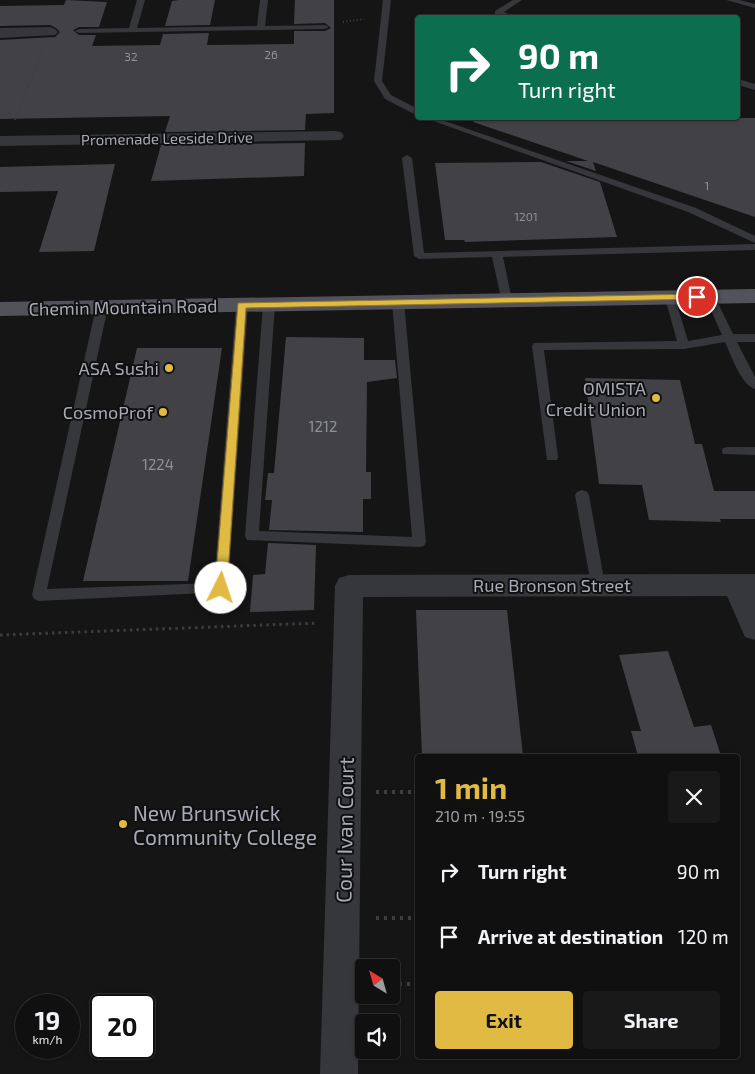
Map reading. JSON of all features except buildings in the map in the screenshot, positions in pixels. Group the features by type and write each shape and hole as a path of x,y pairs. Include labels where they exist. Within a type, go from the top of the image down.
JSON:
{"main road":[{"name":"Chemin Mountain Road","path":"0,309 755,296"}],"street":[{"path":"0,33 50,32"},
{"name":"Promenade Leeside Drive","path":"3,141 335,136"},
{"path":"746,585 755,629"},
{"name":"Rue Bronson Street","path":"349,586 746,585"},
{"name":"Cour Ivan Court","path":"339,1074 349,586"}],"lane":[{"path":"132,30 140,0"},
{"path":"261,28 264,0"},
{"path":"387,0 378,81 388,97 415,111"},
{"path":"504,15 498,13 518,0"},
{"path":"730,0 755,6"},
{"path":"79,31 325,27"},
{"path":"740,83 755,87"},
{"path":"436,120 692,210 755,240"},
{"path":"407,158 419,256 755,247"},
{"path":"497,254 506,300"},
{"path":"710,297 746,374 755,385"},
{"path":"670,298 684,345"},
{"path":"269,305 252,536 419,542 398,302"},
{"path":"102,307 39,595 221,588 242,305"},
{"path":"552,457 538,346 684,345 729,338 755,338"},
{"path":"728,451 755,452"},
{"path":"582,495 598,585"}],"path":[{"path":"325,27 385,16"},
{"path":"3,141 50,32"},
{"path":"0,635 348,622"},
{"path":"344,792 415,792"},
{"path":"342,918 415,918"},
{"path":"400,984 415,984"}],"place":[{"name":"ASA Sushi","path":"169,368"},
{"name":"OMISTA Credit Union","path":"656,398"},
{"name":"CosmoProf","path":"163,412"},
{"name":"New Brunswick Community College","path":"123,824"}],"route":[{"path":"221,588 242,305 697,297"}]}
